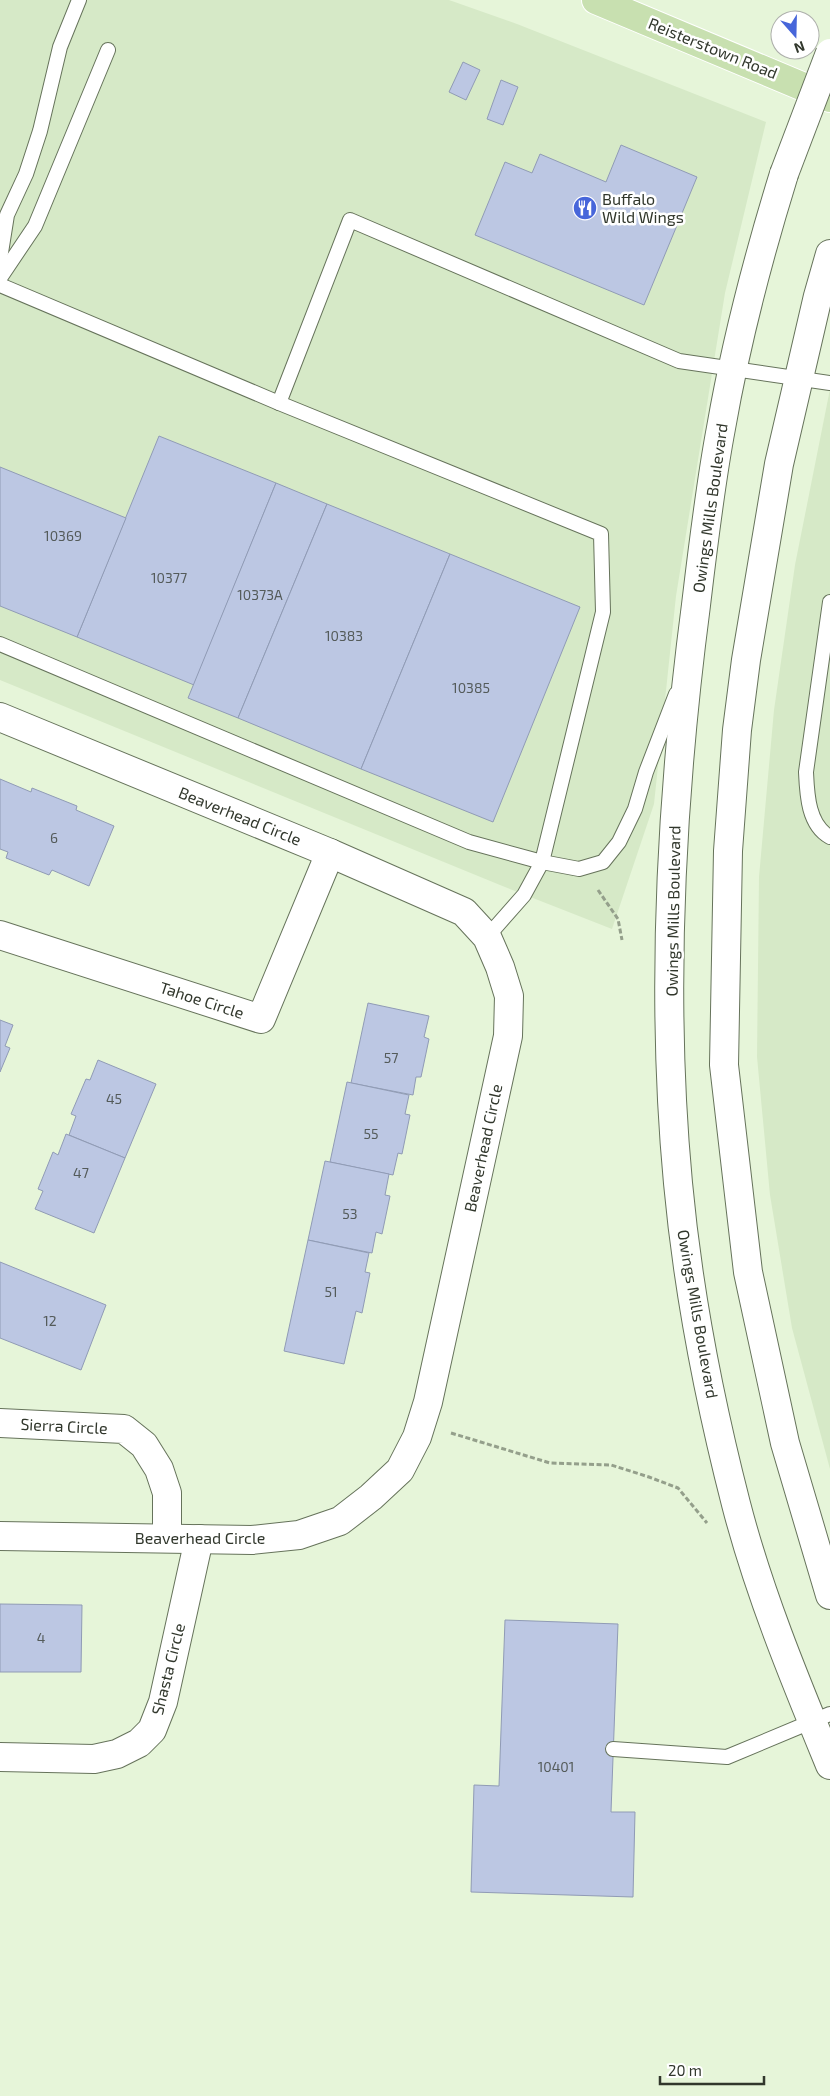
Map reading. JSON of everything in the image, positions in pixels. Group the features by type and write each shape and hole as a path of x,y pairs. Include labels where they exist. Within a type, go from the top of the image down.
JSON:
{"main road":[{"name":"Reisterstown Road","path":"596,0 830,98"},
{"name":"Owings Mills Boulevard","path":"830,53 784,174 754,279 732,368 720,431 688,665 673,853 670,1040 673,1119 685,1244 710,1387 737,1509 781,1641 821,1718 830,1765"},
{"path":"830,254 824,303 798,378 778,464 737,730 728,851 724,1065 748,1272 785,1443 830,1595"},
{"name":"Beaverhead Circle","path":"0,716 330,853 464,912 487,937 500,967 509,996 508,1036 428,1402 417,1437 400,1470 371,1498 340,1521 299,1535 252,1540 0,1536"},
{"name":"Tahoe Circle","path":"0,935 261,1019 330,853"},
{"name":"Sierra Circle","path":"0,1423 124,1429 144,1445 159,1469 166,1493 167,1538"},
{"name":"Shasta Circle","path":"0,1757 94,1760 117,1754 139,1743 152,1730 163,1702 199,1539"}],"lane":[{"path":"0,259 7,215 29,165 40,131 60,47 79,0"},
{"path":"0,278 35,226 108,50"},
{"path":"279,402 350,220 680,361 830,383"},
{"path":"0,285 601,534 603,612 542,862 524,895 487,937"},
{"path":"830,602 806,772 807,797 814,820 826,835 830,837"},
{"path":"0,644 469,842 542,862 579,868 603,862 619,842 635,809 646,772 688,665"},
{"path":"614,1750 727,1757 821,1718"}],"path":[{"path":"579,868 606,899 614,912 618,919 622,940"},
{"path":"421,1423 550,1463 611,1465 649,1477 678,1488 711,1528"}],"shaded area":[{"path":"0,0 449,0 517,24 766,122 725,293 676,596 654,804 612,929 0,680"},
{"path":"830,389 830,1469 792,1328 770,1195 757,1057 759,877 774,710 795,565"}],"building":[{"path":"463,62 480,70 466,100 449,92"},
{"path":"501,80 518,87 503,125 487,119"},
{"name":"Buffalo Wild Wings","path":"621,145 697,177 644,305 475,235 505,162 532,173 540,154 606,182"},
{"path":"159,436 276,483 194,685 77,637"},
{"path":"0,467 126,518 77,637 0,606"},
{"path":"276,483 327,504 238,718 188,698"},
{"path":"327,504 450,554 361,769 238,718"},
{"path":"450,554 580,607 493,822 361,769"},
{"path":"0,779 31,792 32,788 77,806 76,810 114,826 89,886 52,870 49,875 6,858 8,852 0,849"},
{"path":"368,1003 429,1016 424,1037 429,1039 421,1077 416,1077 413,1095 351,1083"},
{"path":"0,1020 13,1025 5,1046 10,1048 0,1072"},
{"path":"98,1060 156,1084 125,1158 69,1135 76,1116 71,1114 86,1079 90,1080"},
{"path":"347,1082 409,1095 405,1114 410,1115 402,1154 398,1153 393,1175 330,1162"},
{"path":"66,1134 125,1158 94,1233 35,1209 43,1191 38,1189 53,1152 58,1155"},
{"path":"325,1161 389,1174 385,1195 390,1196 382,1234 376,1232 372,1253 308,1240"},
{"path":"308,1240 369,1253 365,1272 370,1273 362,1313 356,1311 344,1364 284,1351"},
{"path":"0,1262 106,1305 81,1370 0,1338"},
{"path":"0,1604 82,1605 81,1672 0,1672"},
{"path":"505,1620 618,1624 611,1812 635,1812 633,1897 471,1892 474,1785 499,1786"}],"place":[{"name":"Buffalo Wild Wings","path":"585,208"}]}
